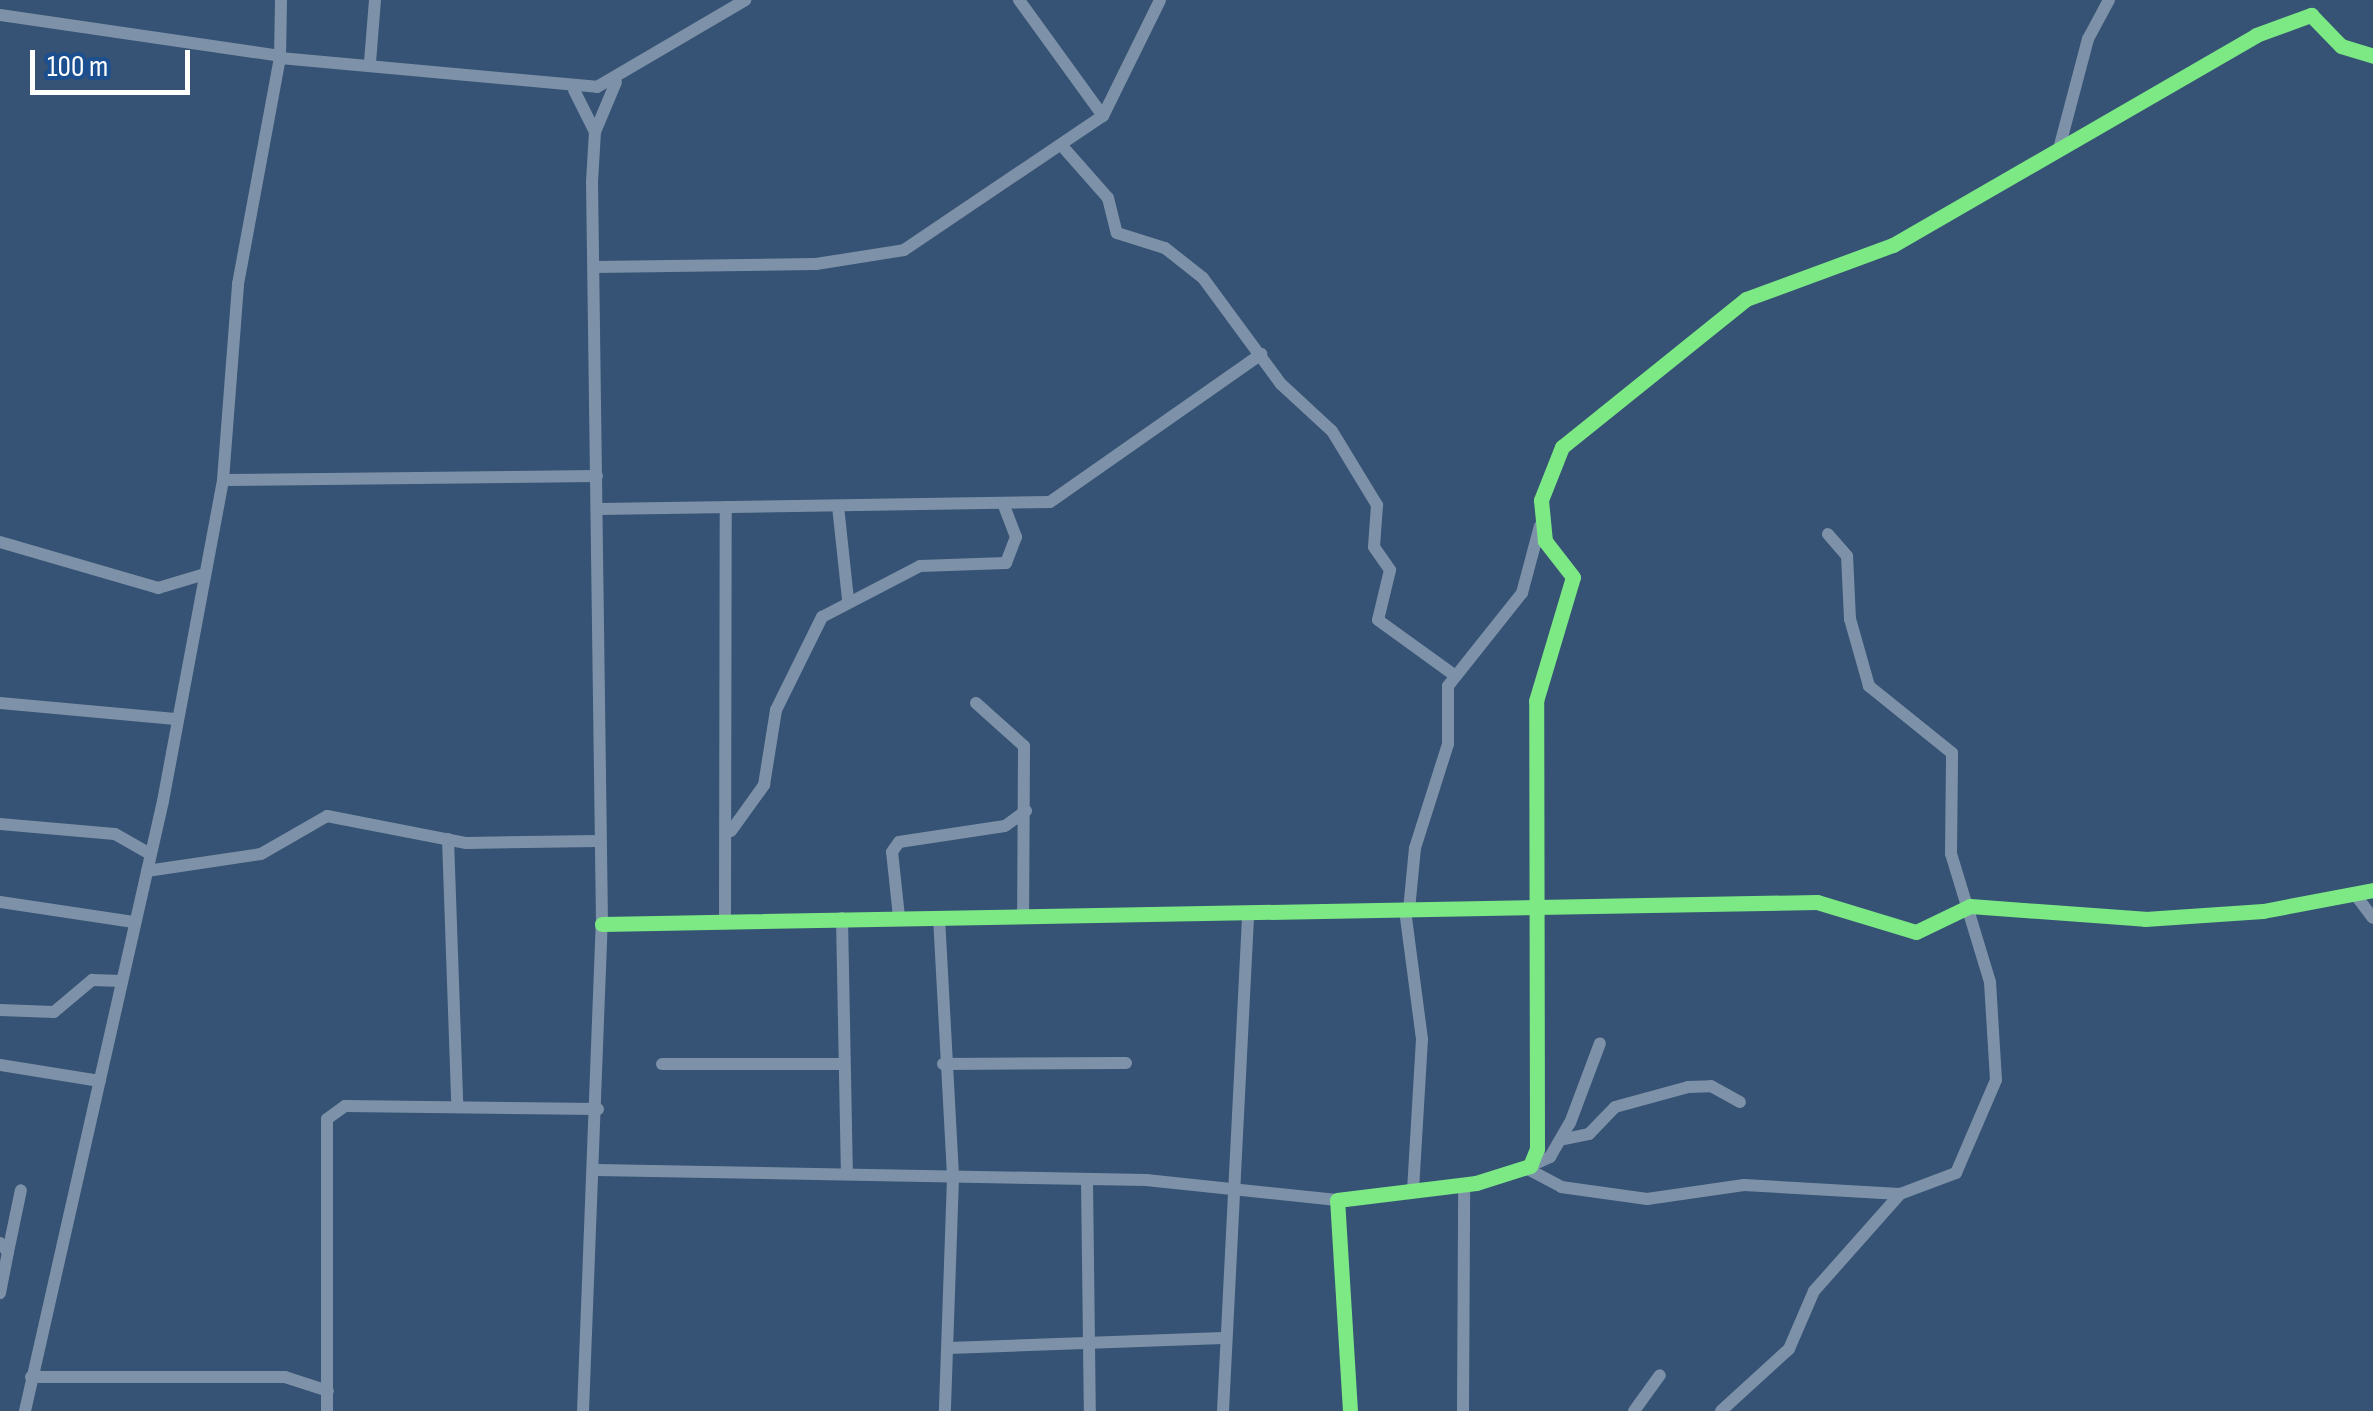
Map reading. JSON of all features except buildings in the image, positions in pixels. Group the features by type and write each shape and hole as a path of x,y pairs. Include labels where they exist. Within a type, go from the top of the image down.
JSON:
{"street":[{"path":"25,1411 150,854 223,480 238,284 280,57 281,0"},
{"path":"370,62 374,0"},
{"path":"0,15 280,57 370,62 574,90 616,82 670,50 688,26 745,0"},
{"path":"1018,0 1103,116"},
{"path":"595,267 877,257 904,250 1063,147 1103,116 1160,0"},
{"path":"2060,146 2088,40 2110,0"},
{"path":"1413,1189 1422,1038 1407,910 1415,848 1448,744 1452,674 1522,592 1548,476 1575,431 1746,299 1894,246 2060,146 2305,15 2341,46 2373,56"},
{"path":"584,1411 596,1170 602,924 598,841 595,132 616,82"},
{"path":"574,90 595,132"},
{"path":"1063,147 1108,198 1116,232 1180,256 1261,354 1332,431 1376,505 1374,547 1390,570 1378,620 1452,674"},
{"path":"599,510 1050,502 1261,354"},
{"path":"223,480 597,476"},
{"path":"732,831 764,785 776,710 822,617 848,599 920,566 1006,563 1016,537 1004,505"},
{"path":"838,506 848,599"},
{"path":"725,920 732,831 722,714 726,507"},
{"path":"1528,1167 1538,911 1536,700 1573,577 1541,520"},
{"path":"1528,1167 1560,1187 1647,1198 1744,1185 1900,1194 1956,1173 1989,1112 1995,1014 1970,906 1951,854 1952,753 1869,686 1854,642 1847,556 1828,534"},
{"path":"0,542 158,588 205,574"},
{"path":"0,703 174,719"},
{"path":"976,703 988,724 1023,742 1023,916"},
{"path":"899,917 892,876 899,842 1005,826 1026,812"},
{"path":"146,871 262,854 327,816 448,839 598,841"},
{"path":"0,824 114,834 150,854"},
{"path":"448,839 457,1102"},
{"path":"602,924 938,916 1538,911 1817,902 1916,932 1970,906 2145,918 2373,890"},
{"path":"2354,894 2373,918"},
{"path":"0,902 134,922"},
{"path":"938,916 943,1064 953,1178 945,1411"},
{"path":"1223,1411 1230,1195 1248,916"},
{"path":"842,918 847,1174"},
{"path":"0,1010 54,1012 92,980 122,980"},
{"path":"596,1170 1087,1180 1230,1195 1337,1200 1464,1186 1528,1167 1560,1140 1600,1043"},
{"path":"943,1064 1126,1062"},
{"path":"0,1064 100,1082"},
{"path":"662,1064 844,1064"},
{"path":"1560,1140 1589,1134 1616,1107 1688,1087 1711,1086 1740,1102"},
{"path":"327,1411 327,1119 345,1106 457,1102 598,1109"},
{"path":"1087,1180 1090,1411"},
{"path":"1462,1411 1464,1186"},
{"path":"0,1293 4,1248 20,1190"},
{"path":"1721,1411 1789,1349 1814,1291 1900,1194"},
{"path":"1337,1200 1350,1411"},
{"path":"948,1348 1223,1338"},
{"path":"1634,1411 1660,1375"},
{"path":"31,1377 285,1377 328,1390"}],"cycle path":[{"path":"1350,1411 1337,1200 1476,1183 1530,1166 1537,1149 1536,701 1573,577 1545,541 1541,500 1562,447 1746,299 1893,245 2256,35 2311,15 2341,46 2373,56"},
{"path":"602,924 1817,902 1916,932 1970,906 2145,919 2263,911 2373,890"}]}
